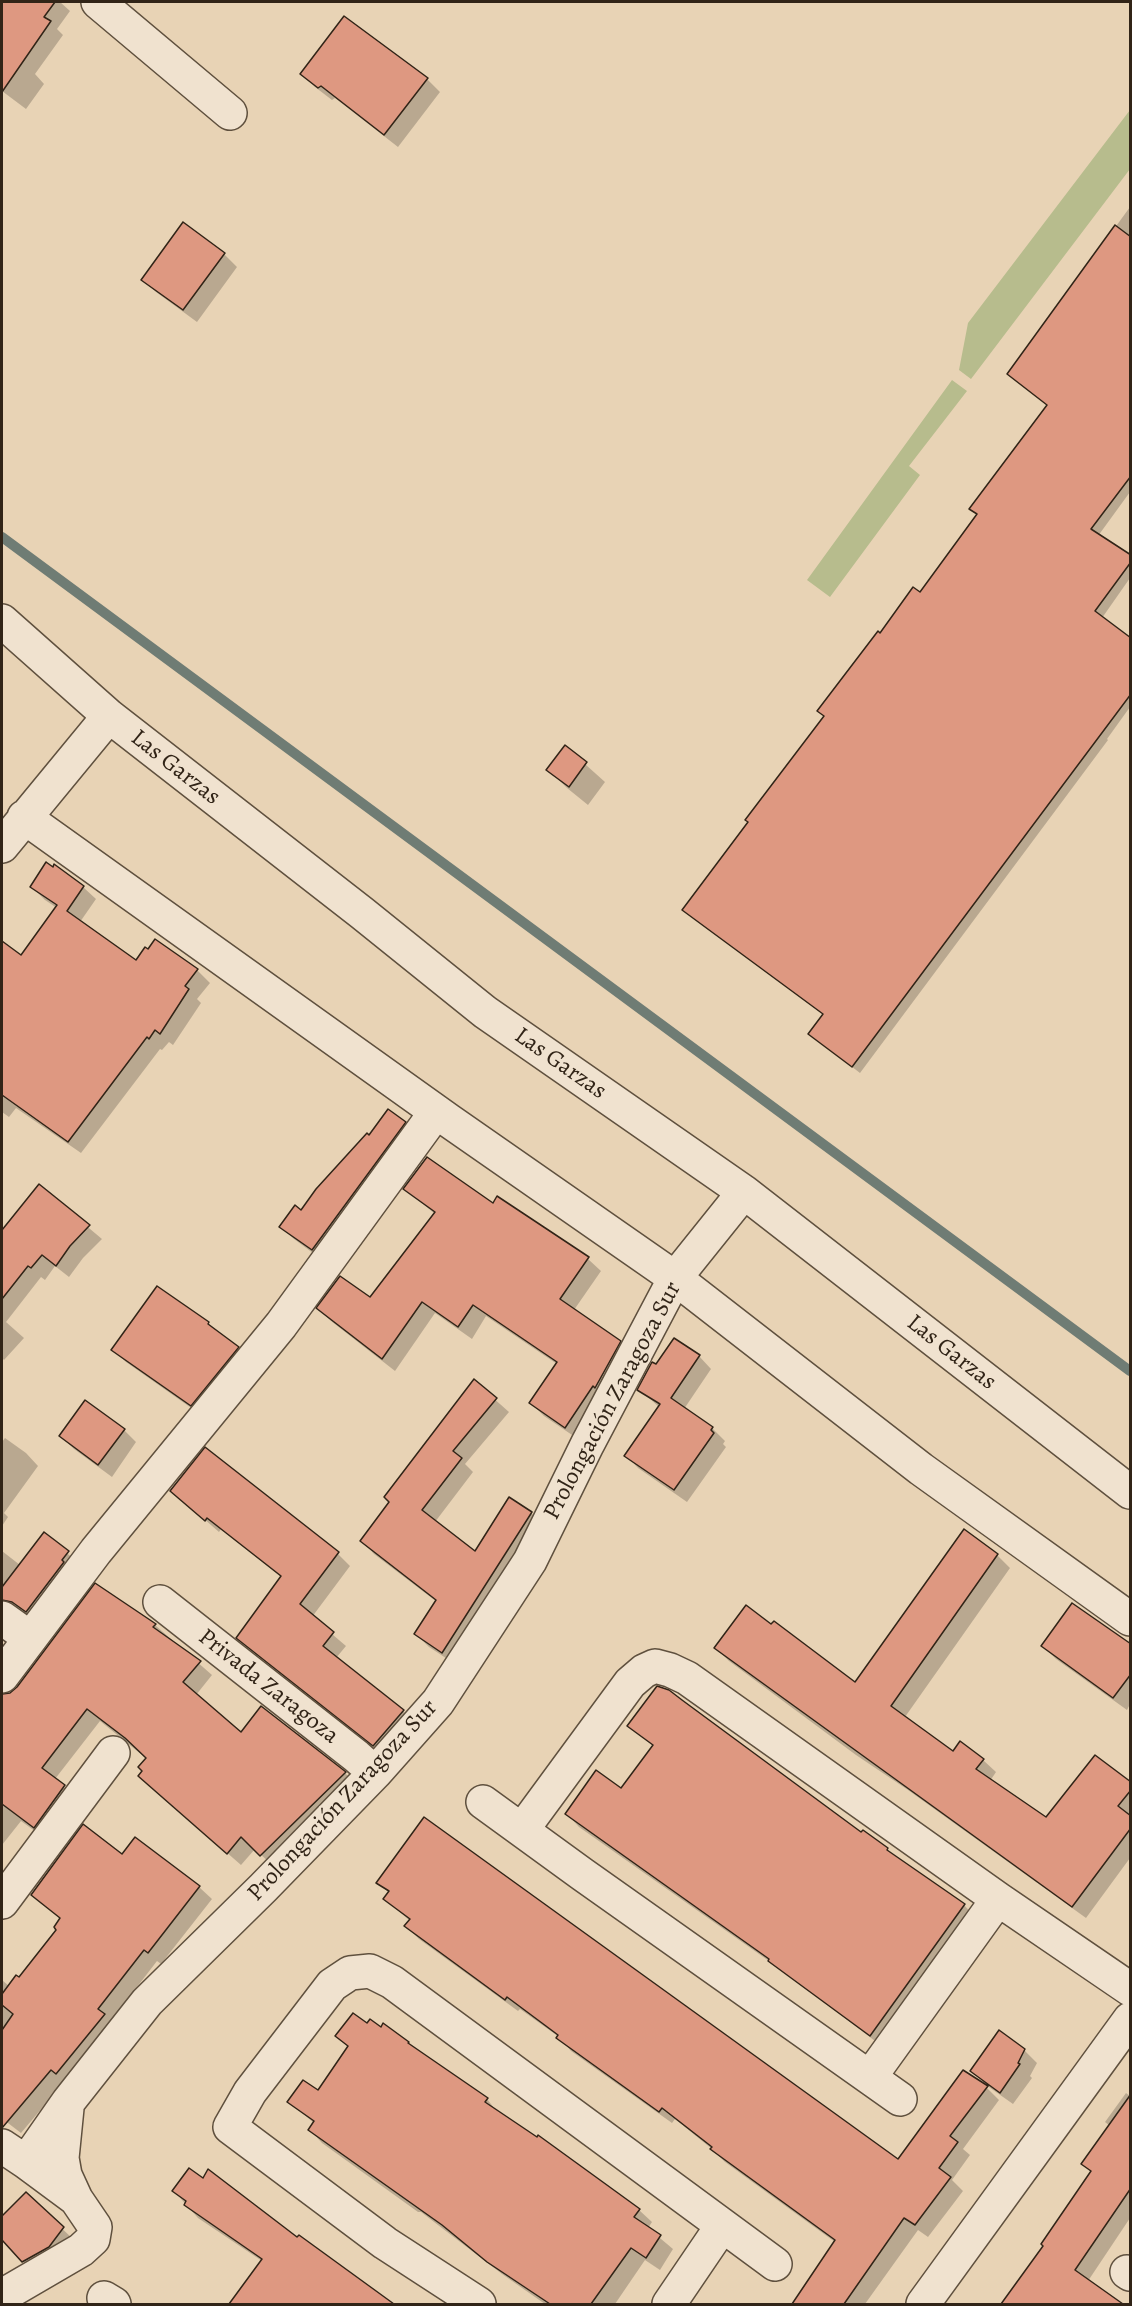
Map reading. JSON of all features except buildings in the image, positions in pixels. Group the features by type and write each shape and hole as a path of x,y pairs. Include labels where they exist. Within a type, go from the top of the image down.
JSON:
{"street":[{"path":"98,2 230,112"},
{"name":"Las Garzas","path":"2,621 109,716 485,1011 744,1192 1131,1492"},
{"path":"2,846 109,716"},
{"path":"24,817 436,1112 675,1278 921,1469 1131,1619"},
{"path":"2,1676 96,1551 281,1324 436,1112"},
{"name":"Prolongación Zaragoza Sur","path":"2,2296 81,2250 93,2240 95,2227 76,2199 14,2154 68,2102 147,2002 375,1773 438,1702 530,1561 587,1445 675,1278 744,1192"},
{"name":"Privada Zaragoza","path":"160,1602 375,1773"},
{"path":"2,1618 30,1638"},
{"path":"522,1830 630,1683 644,1671 655,1666 687,1678 998,1899 1131,1989"},
{"path":"2,1902 112,1753"},
{"path":"483,1802 900,2098"},
{"path":"870,2077 998,1899"},
{"path":"479,2304 386,2243 230,2127 250,2092 332,1984 350,1973 370,1971 392,1982 775,2264"},
{"path":"923,2304 1129,2025"},
{"path":"68,2102 62,2158 65,2175 76,2199"},
{"path":"669,2304 722,2226"}],"green space":[{"path":"1130,110 1130,169 971,379 959,370 968,323"},
{"path":"952,380 967,391 909,466 920,475 830,597 807,580"}],"waterway":[{"path":"2,537 1130,1371"}]}
